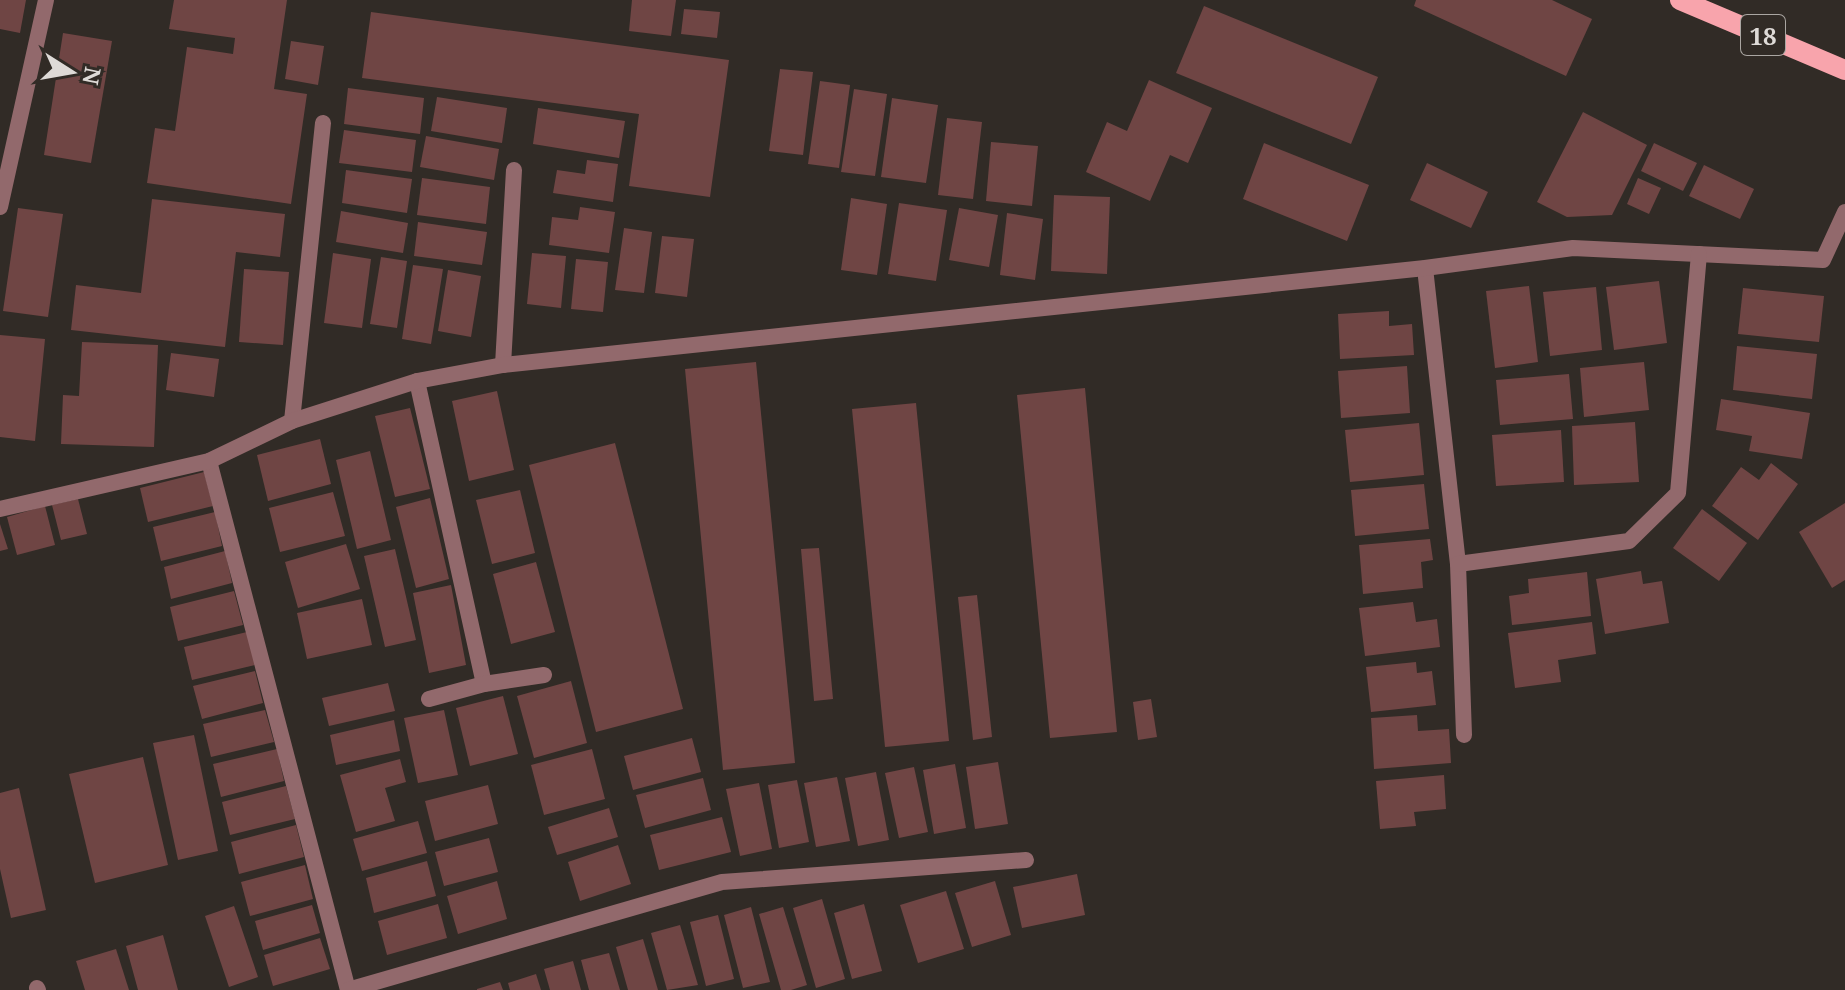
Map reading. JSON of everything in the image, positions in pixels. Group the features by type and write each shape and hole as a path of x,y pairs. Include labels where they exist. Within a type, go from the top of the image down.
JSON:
{"main road":[{"name":"18","path":"1680,0 1845,70"}],"street":[{"path":"0,207 46,0"},
{"path":"292,421 323,123"},
{"path":"503,365 514,170"},
{"path":"0,509 209,461 292,421 417,381 503,365 1425,268 1573,248 1823,260 1845,212"},
{"path":"1458,564 1629,541 1678,493 1699,254"},
{"path":"1425,268 1458,564 1464,735"},
{"path":"417,381 484,684"},
{"path":"209,461 348,990 722,882 1026,860"},
{"path":"429,699 484,684 544,675"}],"building":[{"path":"0,0 26,0 20,33 0,29"},
{"path":"174,0 287,0 274,89 307,94 291,204 147,183 155,128 175,131 187,47 233,54 235,38 169,29"},
{"path":"632,0 676,0 671,36 629,31"},
{"path":"1416,0 1552,0 1592,19 1566,76 1414,6"},
{"path":"1204,6 1378,77 1351,144 1176,73"},
{"path":"684,9 720,12 717,38 681,34"},
{"path":"371,12 729,60 710,197 629,186 639,114 362,78"},
{"path":"63,33 112,41 91,163 44,155"},
{"path":"291,41 324,46 318,85 285,79"},
{"path":"780,69 813,72 803,155 769,151"},
{"path":"1149,80 1212,108 1188,163 1170,155 1150,201 1086,172 1107,122 1127,131"},
{"path":"820,81 850,85 839,168 808,164"},
{"path":"348,88 424,98 420,134 344,124"},
{"path":"854,89 887,94 875,176 841,172"},
{"path":"437,97 507,108 502,143 431,131"},
{"path":"892,98 938,105 926,183 881,177"},
{"path":"538,108 625,121 619,158 533,144"},
{"path":"1583,112 1647,145 1612,215 1567,217 1537,202"},
{"path":"947,118 982,122 973,199 938,195"},
{"path":"344,130 416,140 412,172 339,163"},
{"path":"426,136 499,149 494,180 420,167"},
{"path":"991,142 1038,146 1032,206 986,201"},
{"path":"1264,143 1369,185 1347,241 1243,199"},
{"path":"1654,143 1697,163 1683,191 1641,171"},
{"path":"587,160 618,164 613,202 553,193 557,170 585,174"},
{"path":"1427,163 1488,192 1471,228 1410,200"},
{"path":"1704,165 1754,189 1740,219 1689,196"},
{"path":"346,170 412,179 407,213 342,203"},
{"path":"422,178 490,187 486,224 417,215"},
{"path":"1638,178 1661,188 1649,214 1627,204"},
{"path":"1054,195 1110,197 1107,274 1051,271"},
{"path":"851,198 887,204 877,275 841,270"},
{"path":"152,199 285,214 280,257 236,252 225,347 71,330 76,285 141,293"},
{"path":"899,203 947,210 936,281 888,274"},
{"path":"580,207 615,212 609,253 549,245 552,217 578,220"},
{"path":"18,208 63,214 48,317 3,311"},
{"path":"959,208 998,215 989,267 949,260"},
{"path":"341,211 408,223 403,253 336,242"},
{"path":"1007,213 1043,219 1035,280 1000,275"},
{"path":"418,222 487,232 482,265 414,256"},
{"path":"624,228 652,232 644,293 615,290"},
{"path":"662,236 694,239 687,297 655,293"},
{"path":"333,253 371,259 362,328 324,323"},
{"path":"532,253 566,256 561,308 527,304"},
{"path":"381,257 407,261 397,328 370,324"},
{"path":"576,259 608,262 603,312 571,309"},
{"path":"413,265 443,269 431,344 402,339"},
{"path":"244,269 289,272 283,345 239,342"},
{"path":"448,270 481,276 471,337 438,331"},
{"path":"1659,281 1667,343 1614,350 1606,287"},
{"path":"1529,286 1538,362 1495,368 1486,291"},
{"path":"1596,287 1602,350 1550,356 1543,292"},
{"path":"1743,288 1824,296 1819,342 1738,334"},
{"path":"1389,311 1389,326 1412,324 1414,355 1340,359 1338,314"},
{"path":"0,335 45,339 35,441 0,437"},
{"path":"82,342 158,345 154,447 61,444 63,395 79,396"},
{"path":"1737,346 1817,354 1812,399 1733,390"},
{"path":"171,353 219,359 214,397 166,390"},
{"path":"756,362 795,763 723,770 685,369"},
{"path":"1644,362 1649,410 1584,417 1580,368"},
{"path":"1407,366 1410,413 1341,418 1338,371"},
{"path":"1569,374 1573,419 1500,425 1496,380"},
{"path":"1085,388 1117,732 1050,738 1017,395"},
{"path":"497,391 514,470 469,481 452,401"},
{"path":"1721,399 1810,413 1802,459 1749,451 1752,436 1716,430"},
{"path":"916,403 949,741 885,747 852,409"},
{"path":"410,408 430,489 395,497 375,416"},
{"path":"1635,422 1639,482 1574,485 1572,426"},
{"path":"1419,423 1424,475 1350,482 1345,430"},
{"path":"1561,430 1564,482 1496,486 1492,435"},
{"path":"320,439 331,484 268,501 257,455"},
{"path":"615,443 683,709 596,732 529,465"},
{"path":"370,451 391,540 357,549 336,460"},
{"path":"1771,463 1798,484 1758,540 1712,506 1741,467 1759,480"},
{"path":"204,472 213,506 148,522 140,488"},
{"path":"1424,484 1429,529 1355,536 1351,490"},
{"path":"520,490 535,553 492,564 476,500"},
{"path":"333,492 345,536 280,552 269,508"},
{"path":"430,498 449,579 416,588 396,507"},
{"path":"78,499 87,534 61,540 52,505"},
{"path":"1845,503 1845,580 1832,588 1799,532"},
{"path":"45,506 55,545 17,555 7,517"},
{"path":"1702,509 1747,543 1719,581 1673,548"},
{"path":"215,512 222,546 161,561 153,527"},
{"path":"0,524 8,549 0,551"},
{"path":"1430,539 1433,560 1421,562 1423,588 1363,594 1359,545"},
{"path":"346,544 360,589 298,608 285,562"},
{"path":"819,548 833,699 814,701 801,549"},
{"path":"395,549 416,640 385,647 364,556"},
{"path":"225,551 232,583 171,599 164,567"},
{"path":"536,562 555,632 511,644 493,574"},
{"path":"1641,571 1643,584 1662,581 1669,623 1605,634 1596,579"},
{"path":"1587,572 1591,616 1512,625 1509,596 1529,593 1528,579"},
{"path":"451,585 466,665 429,673 413,593"},
{"path":"234,591 243,625 178,641 170,607"},
{"path":"977,595 992,737 973,740 958,597"},
{"path":"362,599 372,645 307,659 297,613"},
{"path":"1413,602 1416,622 1437,619 1440,647 1365,656 1359,608"},
{"path":"1592,622 1596,654 1558,660 1561,682 1515,688 1508,633"},
{"path":"247,632 255,665 192,680 184,647"},
{"path":"1416,662 1417,673 1432,671 1436,705 1371,712 1366,667"},
{"path":"255,671 263,703 202,719 193,686"},
{"path":"571,681 587,743 534,758 517,696"},
{"path":"388,683 395,711 329,726 322,698"},
{"path":"503,696 518,754 470,766 456,708"},
{"path":"1151,699 1157,737 1138,740 1133,702"},
{"path":"265,710 274,742 211,757 203,724"},
{"path":"444,710 458,775 418,783 404,718"},
{"path":"1417,715 1418,731 1449,729 1451,763 1374,769 1371,718"},
{"path":"394,720 400,751 336,765 330,735"},
{"path":"194,735 218,851 178,860 153,743"},
{"path":"692,738 701,772 633,790 624,756"},
{"path":"277,749 284,781 221,797 213,764"},
{"path":"592,749 605,799 544,815 531,765"},
{"path":"143,757 168,865 95,883 69,774"},
{"path":"400,759 406,782 385,788 395,821 356,832 340,775"},
{"path":"998,762 1008,824 975,829 966,767"},
{"path":"955,764 966,828 934,834 923,770"},
{"path":"914,767 928,832 899,838 885,773"},
{"path":"876,772 889,840 858,846 845,778"},
{"path":"1444,775 1446,809 1414,812 1416,826 1380,829 1376,781"},
{"path":"837,777 850,841 816,847 804,783"},
{"path":"703,778 711,810 645,828 636,795"},
{"path":"797,780 809,842 779,848 768,785"},
{"path":"759,783 772,849 740,856 726,789"},
{"path":"488,785 498,824 435,841 425,801"},
{"path":"286,786 295,819 230,835 222,802"},
{"path":"19,788 46,910 11,918 0,869 0,793"},
{"path":"609,808 618,837 557,855 548,827"},
{"path":"722,817 731,852 659,870 650,835"},
{"path":"418,821 427,853 362,871 353,839"},
{"path":"296,825 304,857 239,874 231,842"},
{"path":"489,838 498,872 444,886 435,852"},
{"path":"618,845 631,884 580,901 568,862"},
{"path":"427,861 436,896 374,913 366,878"},
{"path":"305,865 313,899 250,916 241,882"},
{"path":"1077,874 1085,915 1022,928 1013,887"},
{"path":"497,881 507,919 458,934 447,896"},
{"path":"995,881 1011,935 972,947 955,893"},
{"path":"946,891 964,949 918,963 900,905"},
{"path":"822,899 845,979 816,988 793,908"},
{"path":"438,904 447,938 387,955 378,921"},
{"path":"864,904 882,971 852,979 834,913"},
{"path":"312,905 320,933 263,950 255,921"},
{"path":"234,906 258,977 229,987 205,916"},
{"path":"751,907 770,982 743,988 724,915"},
{"path":"783,907 807,985 791,990 781,990 759,914"},
{"path":"718,915 734,979 706,986 690,922"},
{"path":"680,925 698,985 667,990 651,933"},
{"path":"163,935 178,990 138,990 126,946"},
{"path":"320,938 330,969 273,986 264,955"},
{"path":"643,939 658,990 628,990 616,947"},
{"path":"116,949 129,990 85,990 76,961"},
{"path":"609,953 620,990 589,990 581,960"},
{"path":"573,961 581,990 550,990 544,969"},
{"path":"536,974 541,990 510,990 508,983"},
{"path":"500,982 503,990 477,990 477,989"}]}
